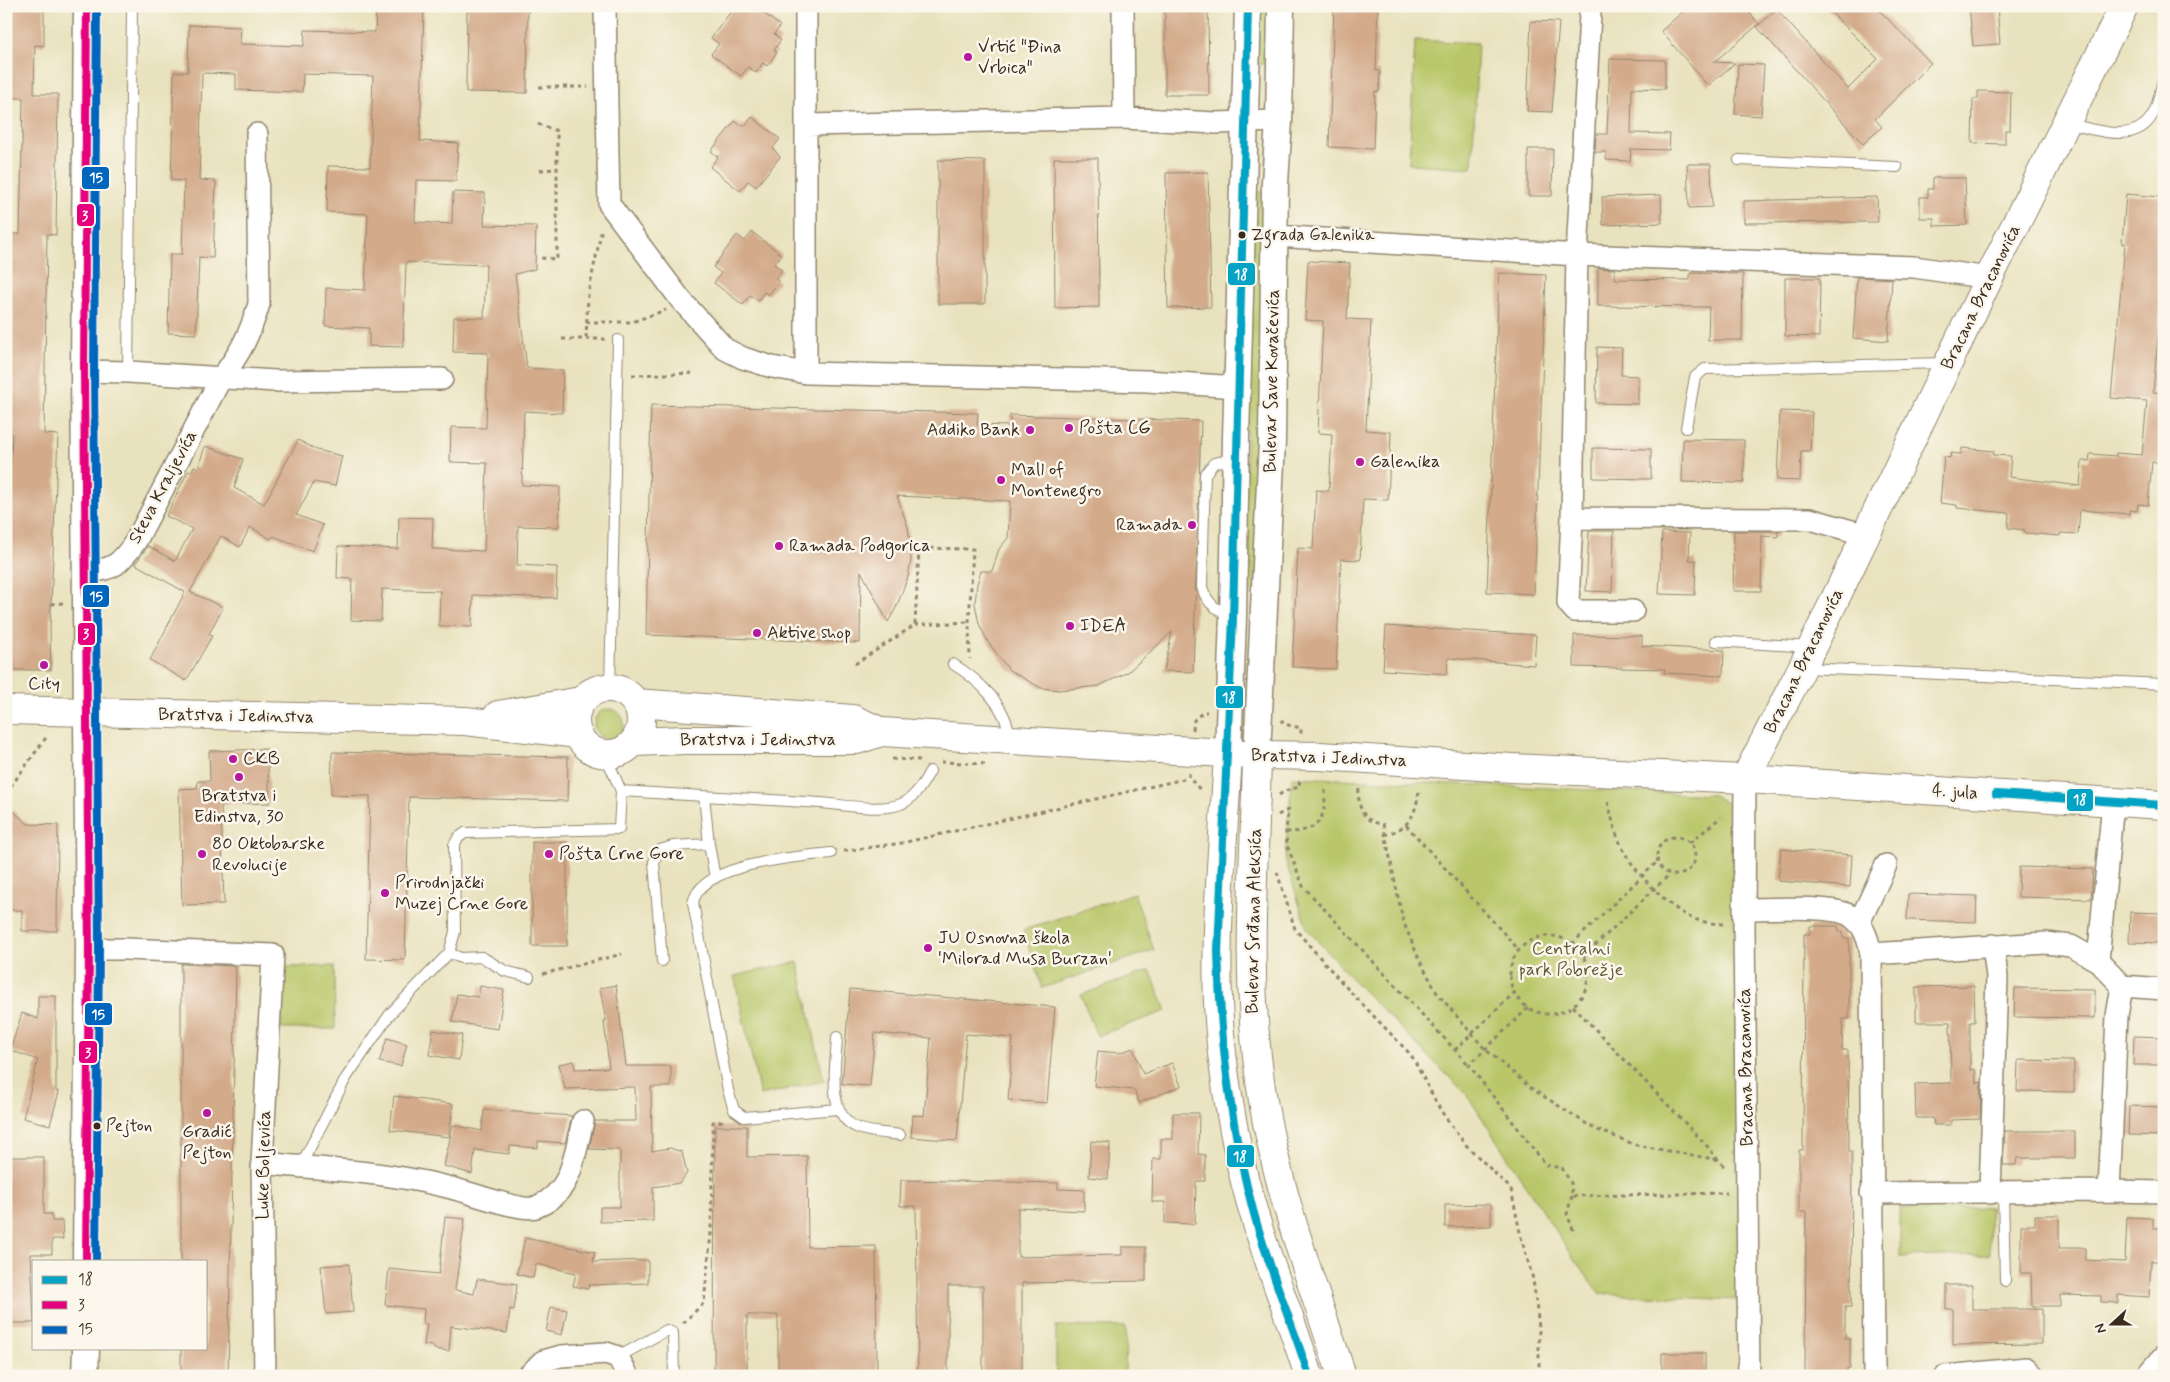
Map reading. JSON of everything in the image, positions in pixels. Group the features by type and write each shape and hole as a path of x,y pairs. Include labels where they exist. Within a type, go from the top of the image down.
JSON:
{"main road":[{"name":"Bracana Bracanovića","path":"1745,778 1807,657 1989,278 2124,6"},
{"path":"610,687 629,695 641,712 642,723 634,742 626,749 605,754 584,744 578,734 575,723 576,712 581,702 589,694 599,689 610,687"},
{"name":"Bratstva i Jedinstva","path":"465,720 581,702"},
{"name":"Bratstva i Jedinstva","path":"636,703 853,719 890,741"},
{"name":"Bratstva i Jedinstva","path":"6,710 87,711 152,715 465,720 578,734"},
{"name":"Bratstva i Jedinstva","path":"634,742 685,740 890,741 1010,739 1257,755 1320,756 1512,768 1745,778"},
{"name":"Bulevar Srđana Aleksića","path":"1228,753 1218,951 1218,1004 1225,1077 1236,1143 1253,1211 1309,1376"},
{"name":"Bulevar Srđana Aleksića","path":"1257,755 1250,951 1253,1024 1259,1075 1269,1138 1285,1203 1306,1272 1342,1376"},
{"name":"4. jula","path":"1745,778 2164,805"}],"street":[{"path":"86,1260 89,949 84,371 87,6"},
{"path":"605,6 609,204 681,300 725,350 772,367 806,373 1147,381 1238,387"},
{"path":"806,6 806,373"},
{"path":"1123,6 1124,118"},
{"name":"Bulevar Save Kovačevića","path":"1228,753 1233,618 1243,122 1248,6"},
{"name":"Bulevar Save Kovačevića","path":"1257,755 1272,441 1275,182 1279,121 1281,6"},
{"path":"1590,14 1577,255 1572,518 1568,603 1574,611 1633,611"},
{"path":"807,125 1124,118 1214,123 1279,121"},
{"name":"Steva Kraljevića","path":"86,572 110,569 126,556 136,541 221,378 237,357 251,330 259,304 257,134"},
{"path":"1275,236 1577,255 1914,267 1989,278"},
{"path":"84,371 275,381 442,379"},
{"path":"1572,518 1810,519 1866,535"},
{"name":"Bracana Bracanovića","path":"1745,778 1744,917 1749,1376"},
{"path":"2098,961 2113,802"},
{"path":"1859,924 1886,865"},
{"path":"1744,917 1830,910 1848,915 1859,924 1867,935 1871,954 1871,1193 1874,1376"},
{"path":"1871,954 2046,943 2071,946 2098,961 2122,986 2164,989"},
{"path":"1993,945 1998,976 1997,1193"},
{"name":"Luke Boljevića","path":"89,949 273,955 262,1163 265,1376"},
{"path":"2109,1190 2117,1016 2122,986"},
{"path":"262,1163 431,1181 510,1204 534,1208 554,1197 568,1181 583,1121"},
{"path":"1871,1193 1997,1193 2109,1190 2164,1192"},
{"path":"85,1376 86,1350"},
{"path":"528,1376 543,1361 562,1356 606,1353 618,1357 628,1376"},
{"path":"2147,1376 2164,1356"},
{"path":"1946,1376 2026,1368 2034,1376"}],"lane":[{"path":"128,372 132,6"},
{"path":"2066,123 2107,134 2126,133 2141,126 2154,112 2164,76"},
{"path":"1739,160 1897,167"},
{"path":"610,687 618,340"},
{"path":"1686,428 1695,377 1705,369 1949,363"},
{"path":"1716,640 1807,657 2164,684"},
{"path":"953,664 970,674 999,708 1006,719 1010,739"},
{"path":"300,1167 346,1078 390,1014 449,953 455,932 454,845 458,838 465,833 618,828 621,791 605,754"},
{"path":"621,791 890,807 902,804 913,796 923,784 930,766"},
{"path":"704,796 715,878"},
{"path":"662,961 654,862 660,850 673,846 709,844"},
{"path":"831,853 752,863 715,878 701,887 694,894 693,903 728,1090 734,1110 744,1118 838,1109"},
{"path":"449,953 461,958 482,957 505,971 530,977"},
{"path":"837,1037 835,1098 843,1118 851,1125 860,1129 900,1134"},
{"path":"1997,1193 2006,1281"},
{"path":"618,1357 667,1330 673,1333 674,1376"}],"path":[{"path":"231,6 332,9"},
{"path":"539,87 607,87"},
{"path":"538,124 556,131 557,169 557,259 541,258"},
{"path":"540,170 557,169"},
{"path":"586,338 586,322 594,263 609,204"},
{"path":"586,322 632,322 660,314 681,300"},
{"path":"562,339 618,340"},
{"path":"616,376 696,373"},
{"path":"915,625 919,548 972,549 969,622 970,674"},
{"path":"51,604 64,603"},
{"path":"855,664 915,625 969,622"},
{"path":"1276,715 1284,724 1301,728"},
{"path":"6,793 49,734"},
{"path":"890,741 921,760"},
{"path":"930,766 990,764"},
{"path":"831,853 902,843 1184,779"},
{"path":"1286,832 1300,832 1316,825 1323,815 1325,786"},
{"path":"1276,798 1285,791 1300,787"},
{"path":"1359,789 1360,807 1364,816 1370,821 1382,824 1402,921 1419,959 1437,993 1485,1049 1531,1088 1592,1128 1636,1145 1719,1160"},
{"path":"1384,835 1396,832 1406,825 1413,815 1419,791"},
{"path":"1608,802 1617,837 1625,854 1642,877 1654,889 1692,918 1721,924 1744,917"},
{"path":"1275,822 1277,816 1288,810 1287,845 1303,886 1468,1065 1546,1165 1562,1168 1571,1183 1572,1196 1568,1214 1575,1234"},
{"path":"1690,843 1721,817"},
{"path":"1406,825 1519,950"},
{"path":"1679,837 1690,843 1696,854 1693,866 1684,874 1670,874 1660,868 1658,861 1659,848 1667,839 1679,837"},
{"path":"1572,944 1658,861"},
{"path":"1275,866 1295,929 1344,985 1411,1054 1441,1111 1465,1144 1511,1189 1521,1238 1533,1279 1539,1327 1539,1376"},
{"path":"1583,957 1670,874"},
{"path":"1550,936 1572,944 1583,957 1587,970 1586,984 1582,996 1573,1006 1562,1012 1551,1014 1539,1013 1528,1008 1514,993 1510,982 1513,960 1519,950 1528,942 1550,936"},
{"path":"530,977 622,954"},
{"path":"1454,1050 1514,993"},
{"path":"1573,1006 1707,1146 1748,1192"},
{"path":"1468,1065 1528,1008"},
{"path":"673,1333 704,1302 711,1233 713,1122 744,1118"},
{"path":"1572,1196 1748,1192"}],"green space":[{"path":"1259,6 1272,6 1270,64 1258,64"},
{"path":"1415,40 1478,43 1472,168 1409,164"},
{"path":"1254,192 1266,192 1256,588 1242,598"},
{"path":"609,709 620,713 624,724 620,735 609,739 598,735 594,724 598,713"},
{"name":"Centralni park Pobrežje","path":"1292,777 1713,795 1730,805 1740,828 1740,1300 1600,1294 1571,1255 1467,1095 1354,981 1307,929 1285,859"},
{"path":"1134,893 1154,950 1042,988 1023,930"},
{"path":"798,962 824,1081 760,1095 734,976"},
{"path":"334,966 335,1029 281,1029 282,967"},
{"path":"1150,970 1166,1011 1097,1036 1081,995"},
{"path":"1989,1207 1990,1255 1900,1257 1900,1209"},
{"path":"1056,1326 1126,1327 1125,1376 1056,1376"}],"building":[{"path":"6,6 44,6 44,46 35,45 34,94 58,94 56,235 47,234 44,434 58,435 50,628 51,670 6,670 6,571 12,434 6,434 6,234 20,234 23,98 6,98"},
{"path":"376,6 424,6 420,141 458,143 456,181 416,180 415,222 452,224 453,192 485,193 484,225 536,226 535,269 515,274 527,368 563,370 562,413 524,411 522,485 560,487 559,527 518,526 517,565 557,567 556,598 473,595 472,627 439,626 440,591 382,589 381,621 351,620 352,579 337,578 338,546 398,549 399,517 433,518 432,549 484,551 487,463 450,462 451,427 486,428 488,353 453,352 454,317 484,318 486,265 406,262 403,347 369,346 369,328 325,326 326,288 365,290 368,214 327,212 328,166 370,167 373,76 303,74 302,92 236,90 236,74 202,73 199,180 216,181 213,258 199,257 196,334 168,333 170,254 182,254 184,181 171,180 174,72 188,72 189,25 241,27 240,44 304,46 305,30 375,32"},
{"path":"467,6 528,6 527,93 466,92"},
{"path":"735,6 755,6 780,26 774,34 781,40 774,50 777,52 767,66 763,63 756,73 748,67 741,76 711,54 719,44 711,38"},
{"path":"1165,6 1208,6 1209,95 1165,95"},
{"path":"1334,6 1378,6 1376,71 1380,71 1379,92 1375,91 1373,149 1329,147"},
{"path":"1689,6 1744,6 1759,24 1714,62 1735,63 1708,86 1661,31"},
{"path":"1825,6 1875,6 1931,63 1875,119 1882,127 1863,144 1757,27 1776,9 1848,89 1878,59"},
{"path":"1969,6 1997,6 2000,44 1973,46"},
{"path":"1531,21 1559,22 1552,112 1527,111"},
{"path":"1610,59 1665,60 1665,89 1632,88 1631,133 1670,134 1669,150 1631,149 1630,161 1606,160 1606,152 1595,152 1596,134 1607,134"},
{"path":"1738,64 1764,65 1761,116 1735,114"},
{"path":"1978,91 2011,92 2010,130 2005,130 2005,144 1972,143 1973,99 1978,99"},
{"path":"752,117 780,139 773,148 780,157 756,187 748,181 740,191 710,167 718,157 711,151 735,121 741,126 743,124 745,126"},
{"path":"1528,149 1553,149 1552,196 1528,196"},
{"path":"1054,158 1098,158 1099,307 1055,308"},
{"path":"938,160 985,161 985,304 938,304"},
{"path":"1687,164 1711,164 1712,207 1689,208"},
{"path":"1208,172 1211,307 1168,308 1166,173"},
{"path":"1933,178 1965,178 1967,225 1934,226 1934,218 1920,218 1920,197 1928,197 1928,189 1933,189"},
{"path":"2126,194 2161,197 2161,205 2164,205 2164,271 2153,392 2164,393 2164,464 2152,462 2148,505 2138,504 2137,511 2129,510 2129,514 2080,510 2078,534 2060,533 2060,536 2025,533 2025,530 2008,528 2009,513 1957,508 1957,505 1940,503 1944,457 1950,458 1951,453 1961,454 1962,448 1994,451 1993,455 2011,456 2009,477 2080,486 2082,461 2089,461 2090,454 2142,455 2147,401 2111,398 2125,243 2122,243"},
{"path":"1661,195 1662,223 1603,225 1602,197"},
{"path":"1877,197 1878,222 1744,223 1744,201"},
{"path":"752,232 782,255 774,264 782,270 775,278 779,282 768,295 764,292 758,301 750,295 743,305 714,283 721,273 713,267 737,235 745,241"},
{"name":"Galenika","path":"1308,261 1350,263 1347,319 1371,320 1366,430 1391,432 1388,500 1363,499 1360,560 1341,559 1336,669 1292,667 1298,548 1313,549 1316,490 1329,491 1332,434 1318,433 1323,321 1305,320"},
{"path":"1598,268 1615,269 1615,279 1690,280 1690,273 1743,274 1742,340 1708,340 1709,307 1598,306"},
{"path":"1499,273 1546,275 1534,594 1487,592"},
{"path":"1857,277 1892,279 1888,341 1853,338"},
{"path":"1785,278 1820,278 1819,337 1785,336"},
{"path":"1597,347 1622,348 1621,375 1638,376 1638,404 1596,403"},
{"name":"Ramada Podgorica","path":"651,405 978,413 977,425 1010,426 1010,415 1201,421 1193,672 1164,671 1172,632 1128,672 1099,686 1059,690 1041,688 1009,670 988,642 979,624 975,604 977,584 981,571 992,571 999,549 1008,538 1010,501 897,496 908,527 911,560 908,577 896,608 888,622 861,571 860,643 646,635"},
{"path":"1780,411 1812,412 1810,451 1801,451 1800,481 1777,480"},
{"path":"1683,439 1744,440 1744,483 1682,482"},
{"path":"298,440 317,450 342,456 335,486 314,482 296,515 323,525 313,551 273,536 271,539 250,527 240,547 221,536 190,592 223,607 209,634 212,636 186,681 150,660 185,592 135,564 148,546 175,561 192,529 166,516 188,471 191,472 194,466 198,468 205,446 243,459 234,488 264,504"},
{"path":"1593,448 1651,449 1651,479 1593,478"},
{"path":"1589,531 1614,531 1612,592 1586,591"},
{"path":"1734,531 1778,531 1778,537 1762,536 1761,591 1733,591"},
{"path":"1662,532 1690,533 1689,560 1696,560 1695,595 1659,594"},
{"path":"1386,626 1536,635 1534,665 1448,658 1447,674 1383,670"},
{"path":"1574,635 1642,636 1642,646 1724,650 1723,676 1664,673 1665,669 1574,667"},
{"name":"80 Oktobarske Revolucije","path":"267,749 270,803 221,804 224,904 182,905 179,789 197,788 198,781 210,781 209,751"},
{"path":"332,752 568,757 567,801 409,797 405,960 366,959 370,796 331,795"},
{"path":"6,805 28,824 58,825 57,931 22,931 22,910 6,910"},
{"path":"532,842 567,842 567,946 532,946"},
{"path":"1781,849 1852,855 1850,887 1778,881"},
{"path":"2019,867 2093,869 2091,899 2018,897"},
{"path":"1908,894 1977,896 1976,922 1907,920"},
{"path":"2130,912 2164,913 2164,943 2129,942"},
{"path":"1810,926 1838,926 1839,931 1843,931 1843,938 1849,938 1849,1019 1843,1019 1842,1050 1848,1050 1849,1151 1852,1151 1851,1307 1845,1307 1845,1338 1850,1338 1850,1368 1847,1368 1847,1373 1843,1372 1843,1376 1805,1376 1806,1212 1799,1212 1799,1150 1803,1150 1804,934 1810,934"},
{"name":"Gradić Pejton","path":"181,964 236,966 228,1376 181,1376 181,1350 208,1350 208,1260 181,1260"},
{"path":"616,985 626,1066 671,1066 671,1087 651,1087 652,1151 670,1148 682,1152 687,1173 680,1183 653,1187 653,1221 600,1222 600,1207 620,1207 620,1150 589,1149 595,1121 636,1121 635,1087 565,1089 559,1064 574,1061 575,1069 609,1068 604,1021 606,1021 600,988"},
{"path":"480,986 504,990 498,1029 452,1022 457,994 478,997"},
{"path":"1974,986 1975,1022 1970,1022 1970,1070 1975,1069 1976,1083 1981,1082 1980,1119 1951,1120 1951,1125 1934,1125 1933,1118 1916,1118 1915,1084 1951,1083 1950,1022 1916,1022 1916,987"},
{"path":"2015,988 2095,989 2095,1018 2014,1017"},
{"path":"850,989 1055,1007 1047,1103 1008,1100 1013,1038 966,1034 957,1141 911,1137 913,1115 924,1116 931,1038 875,1033 870,1086 842,1084"},
{"path":"38,996 56,996 56,1091 59,1092 50,1125 23,1118 38,1060 10,1050 22,1013 38,1019"},
{"path":"433,1030 462,1035 459,1060 429,1055"},
{"path":"2134,1036 2164,1037 2164,1065 2133,1065"},
{"path":"387,1038 407,1044 401,1066 379,1062"},
{"path":"1133,1048 1143,1074 1172,1063 1181,1086 1139,1103 1134,1090 1094,1086 1098,1051 1119,1053"},
{"path":"2018,1060 2074,1061 2074,1092 2017,1091"},
{"path":"394,1096 453,1104 449,1137 390,1130"},
{"path":"2129,1106 2164,1107 2164,1136 2128,1135"},
{"path":"484,1110 572,1116 565,1143 538,1141 538,1148 510,1146 509,1154 475,1150 472,1174 444,1166 453,1125 482,1131"},
{"path":"1173,1113 1199,1113 1198,1154 1205,1155 1205,1181 1196,1181 1195,1224 1165,1223 1165,1202 1152,1202 1153,1159 1161,1159 1161,1139 1173,1139"},
{"path":"715,1126 747,1126 747,1157 807,1156 808,1247 876,1246 877,1376 778,1376 778,1315 747,1315 747,1376 714,1376"},
{"path":"2005,1131 2075,1131 2075,1158 2017,1158 2016,1165 2003,1165"},
{"path":"1091,1141 1110,1143 1108,1179 1089,1177"},
{"path":"6,1157 44,1157 44,1214 52,1214 52,1221 62,1221 63,1239 52,1239 52,1254 31,1254 32,1323 6,1323"},
{"path":"901,1180 1058,1183 1058,1189 1084,1190 1084,1211 1018,1208 1018,1257 1122,1255 1122,1247 1146,1247 1146,1281 1022,1283 1022,1376 983,1376 983,1286 948,1286 948,1376 918,1376 916,1206 900,1206"},
{"path":"1491,1204 1491,1226 1445,1227 1445,1205"},
{"path":"2035,1215 2059,1215 2059,1248 2085,1248 2085,1260 2125,1262 2127,1217 2153,1218 2153,1228 2164,1228 2164,1261 2151,1261 2149,1297 2118,1295 2118,1303 2101,1302 2101,1296 2060,1295 2060,1306 2032,1306 2031,1273 2021,1273 2021,1225 2035,1225"},
{"path":"445,1217 465,1219 455,1290 474,1294 477,1279 517,1284 514,1310 510,1309 507,1333 451,1326 449,1351 434,1349 434,1346 424,1345 427,1324 423,1324 424,1309 385,1305 389,1269 439,1274"},
{"path":"525,1238 595,1252 593,1262 648,1260 648,1283 589,1285 588,1289 573,1286 576,1273 536,1264 533,1278 517,1274"},
{"path":"349,1264 353,1312 326,1314 321,1266"},
{"path":"1946,1285 1972,1285 1972,1309 2042,1309 2042,1344 1953,1345 1953,1309 1946,1309"},
{"path":"551,1307 567,1310 562,1335 546,1331"},
{"path":"1662,1353 1705,1353 1705,1376 1662,1376"}],"transit line":[{"name":"3","path":"86,1260 89,949 84,371 87,6"},
{"name":"15","path":"96,1260 99,949 94,371 97,6"},
{"name":"18","path":"1248,6 1233,618 1218,951 1219,984 1232,1114 1245,1178 1266,1252 1309,1376"},
{"name":"18","path":"1996,794 2164,805"}],"place":[{"name":"Vrtić \"Đina Vrbica\"","path":"968,57"},
{"name":"Zgrada Galenika","path":"1242,235"},
{"name":"Pošta CG","path":"1069,428"},
{"name":"Addiko Bank","path":"1030,430"},
{"name":"Galenika","path":"1360,462"},
{"name":"Mall of Montenegro","path":"1001,480"},
{"name":"Ramada","path":"1192,525"},
{"name":"Ramada Podgorica","path":"779,546"},
{"name":"IDEA","path":"1070,626"},
{"name":"Aktive shop","path":"757,633"},
{"name":"City","path":"44,665"},
{"name":"CKB","path":"233,759"},
{"name":"Bratstva i Edinstva, 30","path":"239,777"},
{"name":"80 Oktobarske Revolucije","path":"202,854"},
{"name":"Pošta Crne Gore","path":"549,854"},
{"name":"Prirodnjački Muzej Crne Gore","path":"385,893"},
{"name":"JU Osnovna škola 'Milorad Musa Burzan'","path":"928,948"},
{"name":"Gradić Pejton","path":"207,1113"},
{"name":"Pejton","path":"97,1126"}]}
